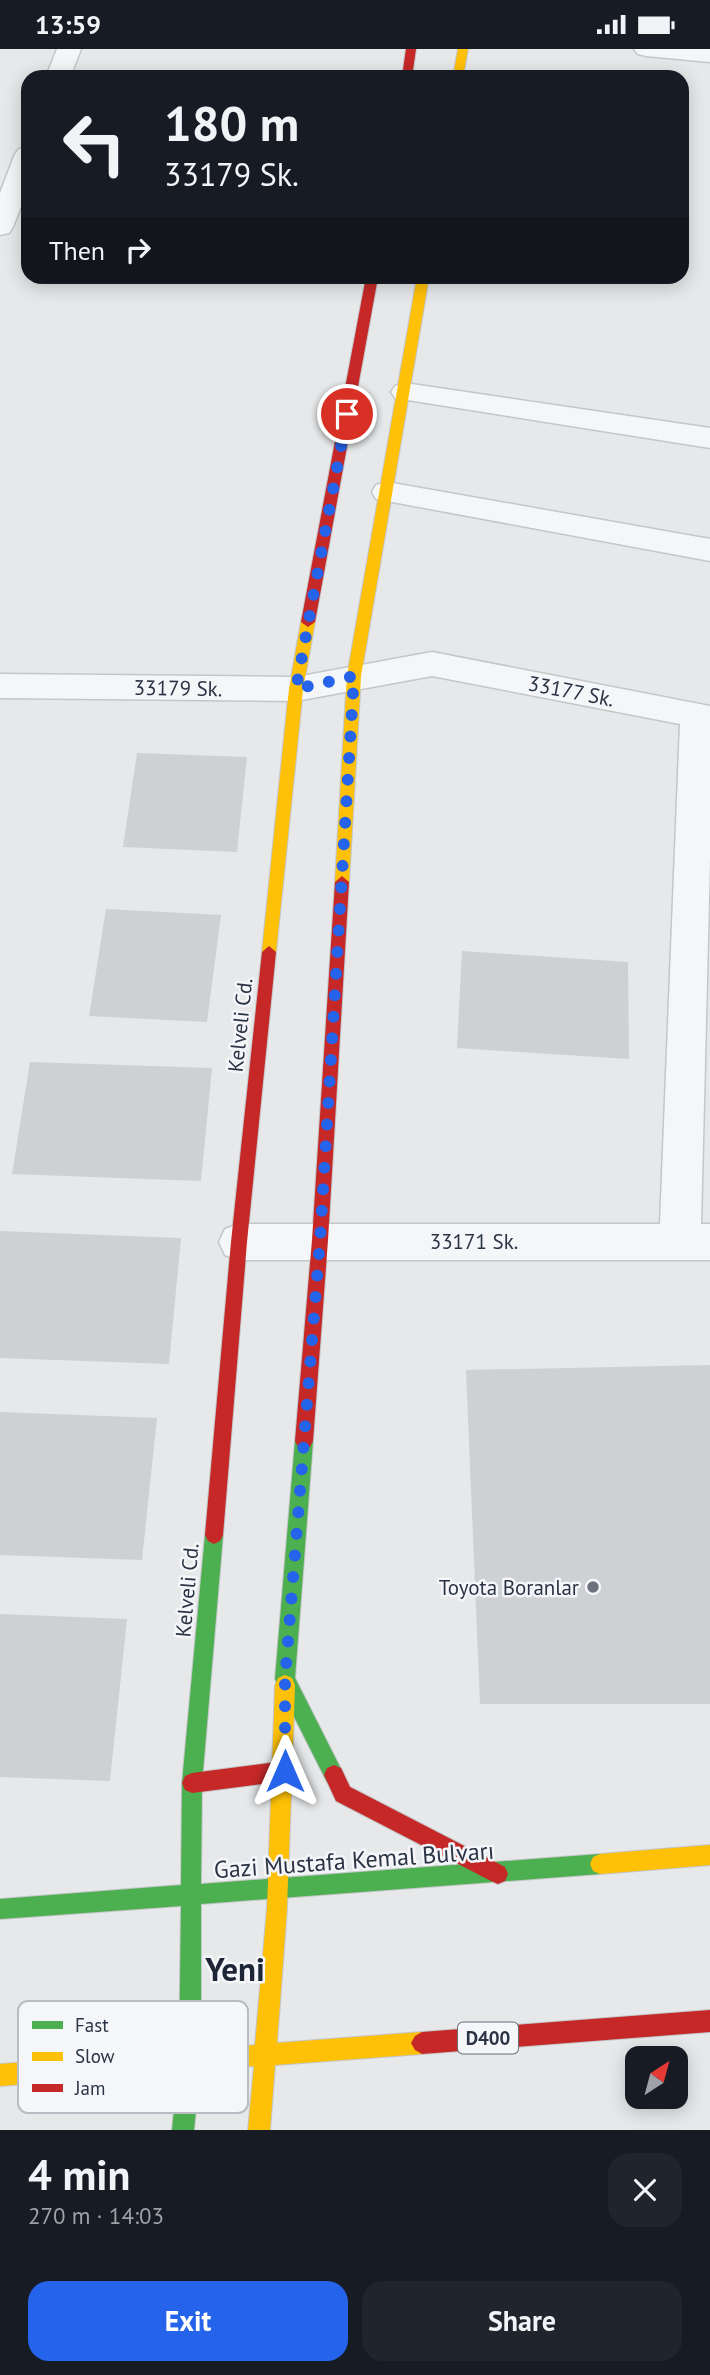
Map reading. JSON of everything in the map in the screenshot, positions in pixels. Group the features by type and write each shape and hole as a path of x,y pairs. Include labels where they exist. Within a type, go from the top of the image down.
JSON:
{"main road":[{"path":"408,70 411,49"},
{"path":"459,70 463,49"},
{"name":"Kelveli Cd.","path":"191,2001 192,1783 239,1242 296,689 372,284"},
{"path":"259,2130 279,1891 285,1771 285,1679 320,1240 354,676 422,284"},
{"path":"285,1679 343,1794 498,1874"},
{"path":"192,1783 285,1771"},
{"name":"Gazi Mustafa Kemal Bulvarı","path":"0,1909 193,1893 279,1891 710,1855"},
{"name":"D400","path":"248,2056 710,2021"},
{"name":"D400","path":"0,2075 18,2074"}],"street":[{"path":"61,70 69,49"},
{"path":"646,49 710,55"},
{"path":"8,222 21,178"},
{"path":"405,392 710,438"},
{"path":"387,492 710,549"},
{"name":"33177 Sk.","path":"354,676 432,664 704,717"},
{"name":"33179 Sk.","path":"0,686 296,689 354,676"},
{"path":"695,1242 704,717"},
{"name":"33171 Sk.","path":"239,1242 695,1242"}],"building":[{"path":"137,753 247,757 237,852 123,847"},
{"path":"106,909 221,915 207,1022 89,1016"},
{"path":"462,951 628,962 629,1059 457,1048"},
{"path":"30,1062 212,1068 201,1181 12,1174"},
{"path":"0,1231 181,1238 169,1364 0,1358"},
{"name":"Toyota Boranlar","path":"710,1365 710,1704 480,1704 466,1370"},
{"path":"0,1412 157,1418 142,1560 0,1555"},
{"path":"0,1614 127,1619 110,1781 0,1777"}],"traffic: fast":[{"path":"304,1441 285,1679 334,1775"},
{"path":"190,2001 192,1783 214,1535"},
{"path":"0,1909 600,1864"},
{"path":"183,2130 185,2113"}],"traffic: slow":[{"path":"459,70 463,49"},
{"path":"342,882 354,676 422,284"},
{"path":"269,952 296,689 308,622"},
{"path":"259,2130 277,1908 285,1685"},
{"path":"600,1864 710,1855"},
{"path":"248,2056 422,2043"},
{"path":"0,2075 18,2074"}],"traffic: jam":[{"path":"408,70 411,49"},
{"path":"308,622 371,284"},
{"path":"304,1441 320,1240 342,882"},
{"path":"214,1535 239,1242 269,952"},
{"path":"192,1783 285,1771"},
{"path":"334,1775 343,1794 498,1874"},
{"path":"422,2043 710,2021"}],"place":[{"name":"Toyota Boranlar","path":"593,1587"}],"district":[{"name":"Yeni","path":"235,1968"}],"route":[{"path":"285,1771 285,1679 320,1240 354,676 296,689 347,414"}]}
